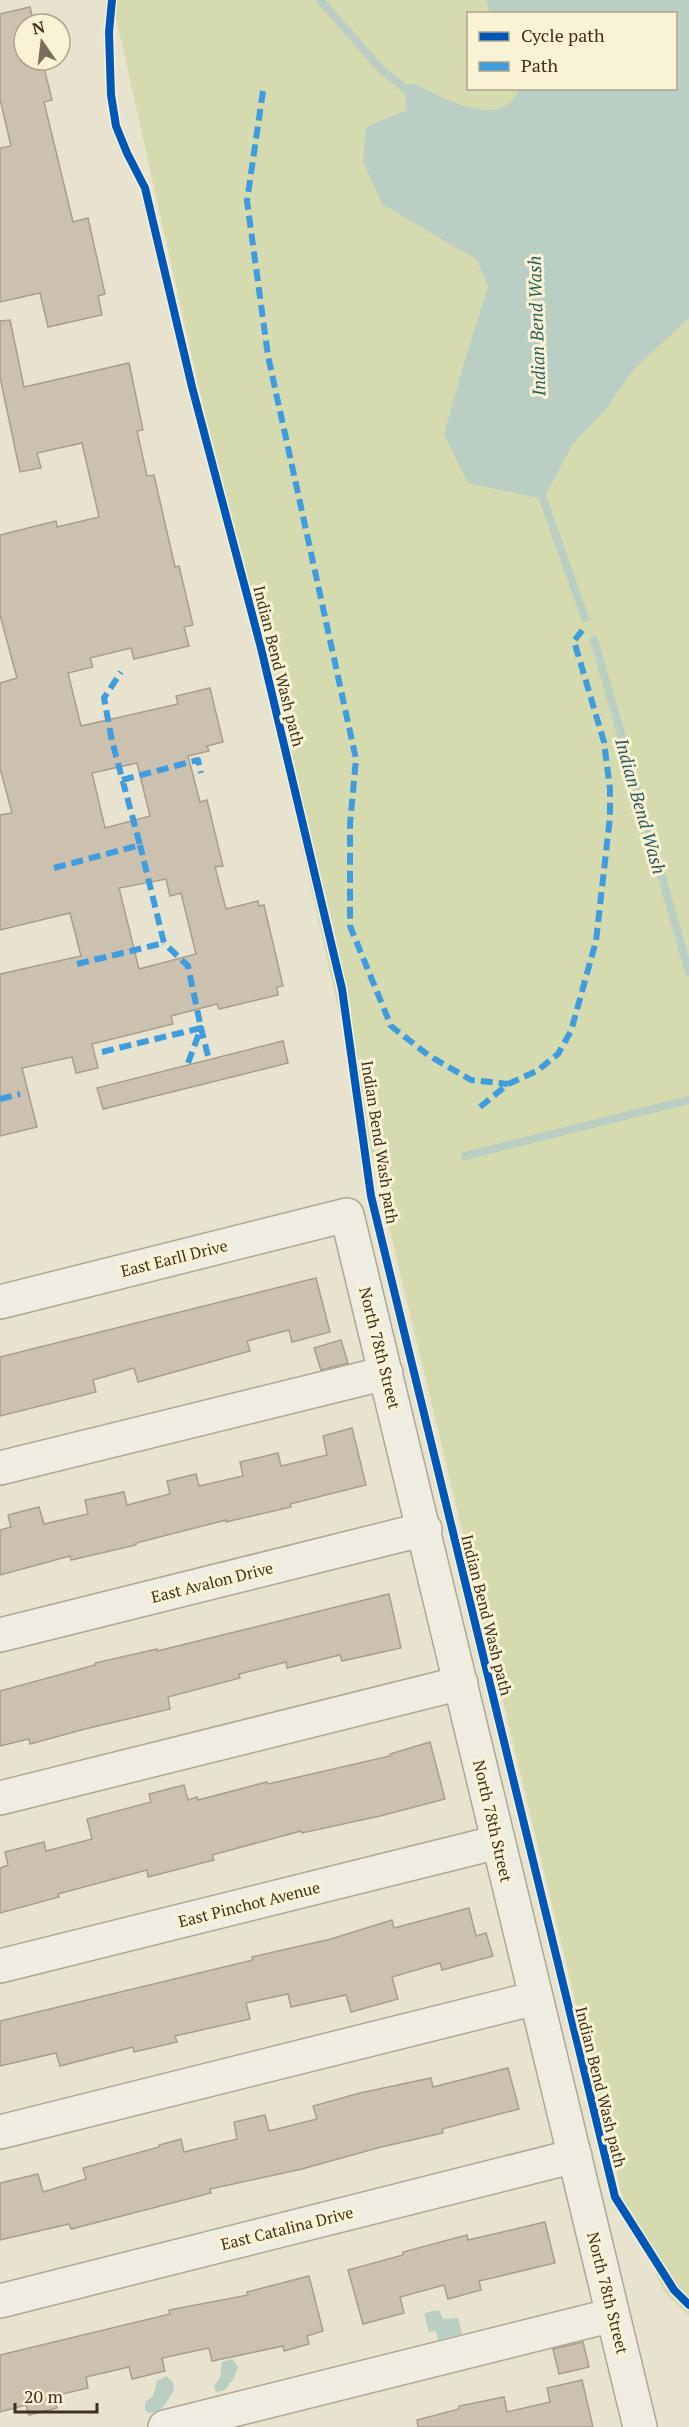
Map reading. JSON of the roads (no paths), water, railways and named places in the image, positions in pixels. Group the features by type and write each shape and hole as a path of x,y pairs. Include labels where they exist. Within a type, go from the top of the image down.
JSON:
{"street":[{"name":"East Earll Drive","path":"0,1302 347,1215"},
{"name":"North 78th Street","path":"347,1215 425,1529 498,1842 640,2427"},
{"path":"0,1468 386,1373"},
{"name":"East Avalon Drive","path":"0,1635 425,1529"},
{"path":"0,1798 461,1683"},
{"name":"East Pinchot Avenue","path":"0,1966 498,1842"},
{"path":"0,2132 536,1998"},
{"name":"East Catalina Drive","path":"0,2301 575,2156"},
{"path":"165,2427 613,2315"}],"water":[{"path":"486,0 689,0 689,318 635,368 605,410 573,444 543,499 468,483 444,434 488,287 477,260 382,204 363,161 366,127 407,110 403,86 412,83 454,102 485,110 499,108 511,102 518,90 677,90 677,12 490,12"},
{"path":"439,2310 443,2319 458,2318 462,2334 438,2340 436,2331 429,2332 424,2313"},
{"path":"232,2359 238,2367 234,2378 225,2390 216,2392 214,2386 220,2378 222,2362"},
{"path":"166,2376 173,2382 174,2390 162,2408 149,2413 145,2410 145,2402 153,2396 157,2381"}],"waterway":[{"name":"Indian Bend Wash","path":"320,0 380,68 409,92"},
{"name":"Indian Bend Wash","path":"542,489 543,499 585,618"},
{"name":"Indian Bend Wash","path":"594,640 689,972"},
{"path":"465,1156 689,1100"}]}
